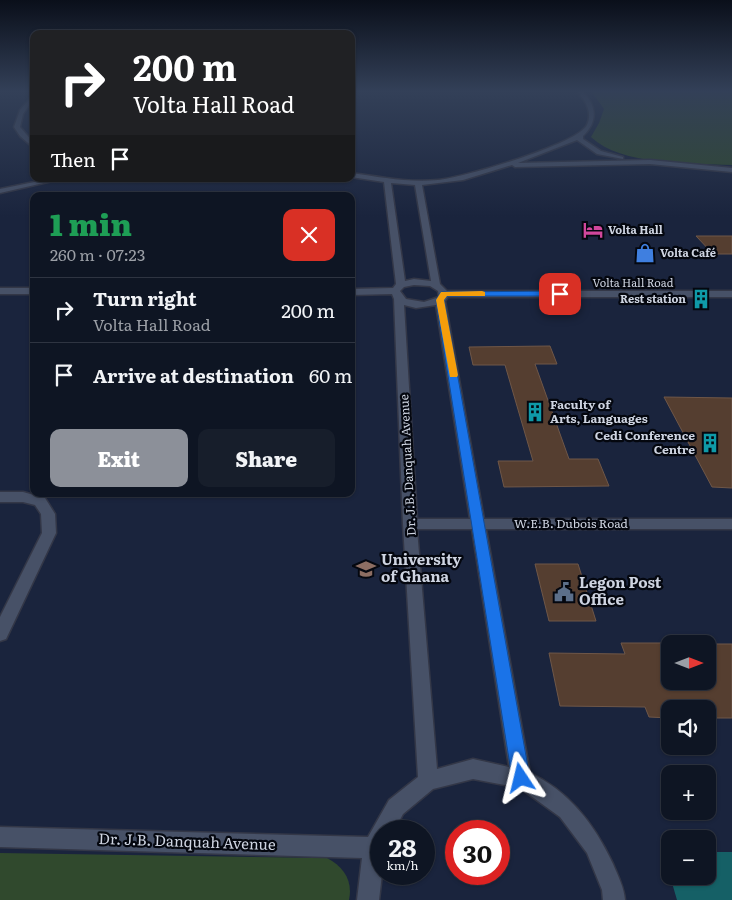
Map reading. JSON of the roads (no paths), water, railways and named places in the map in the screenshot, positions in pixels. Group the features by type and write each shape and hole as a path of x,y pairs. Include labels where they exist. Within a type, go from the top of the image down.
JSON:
{"street":[{"path":"21,133 30,142"},
{"path":"355,175 418,182 452,181 504,165 580,136 583,133"},
{"path":"580,136 580,140 597,152 611,156 732,170"},
{"path":"504,165 650,162"},
{"name":"Dr. J.B. Danquah Avenue","path":"387,179 399,292 410,524 428,781"},
{"path":"0,191 44,182"},
{"path":"418,182 436,285"},
{"path":"355,292 399,292 414,282 440,287 477,524 521,778"},
{"path":"0,291 30,291"},
{"name":"Volta Hall Road","path":"399,292 408,303 420,305 431,304 442,297 732,294"},
{"path":"0,497 24,497 40,501 48,514 49,533 0,634"},
{"name":"W.E.B. Dubois Road","path":"410,524 732,524"},
{"path":"389,820 396,807 428,781 473,769 521,778 534,785 567,810 594,846 612,890 614,900"},
{"name":"Dr. J.B. Danquah Avenue","path":"0,837 370,838"},
{"path":"368,900 371,885"}],"place":[{"name":"Volta Hall","path":"593,230"},
{"name":"Volta Café","path":"645,253"},
{"name":"Rest station","path":"701,299"},
{"name":"Faculty of Arts, Languages","path":"535,412"},
{"name":"Cedi Conference Centre","path":"710,443"},
{"name":"University of Ghana","path":"366,569"},
{"name":"Legon Post Office","path":"564,592"}]}
